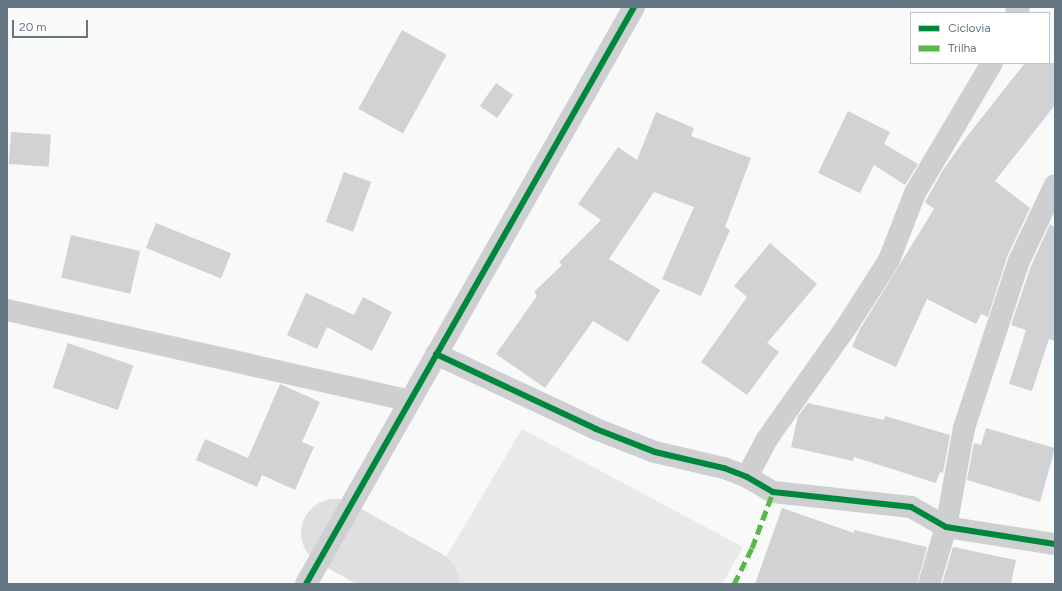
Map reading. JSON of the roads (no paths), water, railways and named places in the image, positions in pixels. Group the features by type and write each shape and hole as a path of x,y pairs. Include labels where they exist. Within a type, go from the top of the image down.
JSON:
{"street":[{"path":"306,584 634,7"},
{"path":"747,477 767,439 847,326 889,260 915,193 991,64"},
{"path":"929,584 946,527 964,428 1019,261 1055,185"},
{"path":"7,310 410,401"},
{"path":"436,354 603,432 655,452 724,468 747,477 773,492 911,507 946,527 1055,544"}]}
